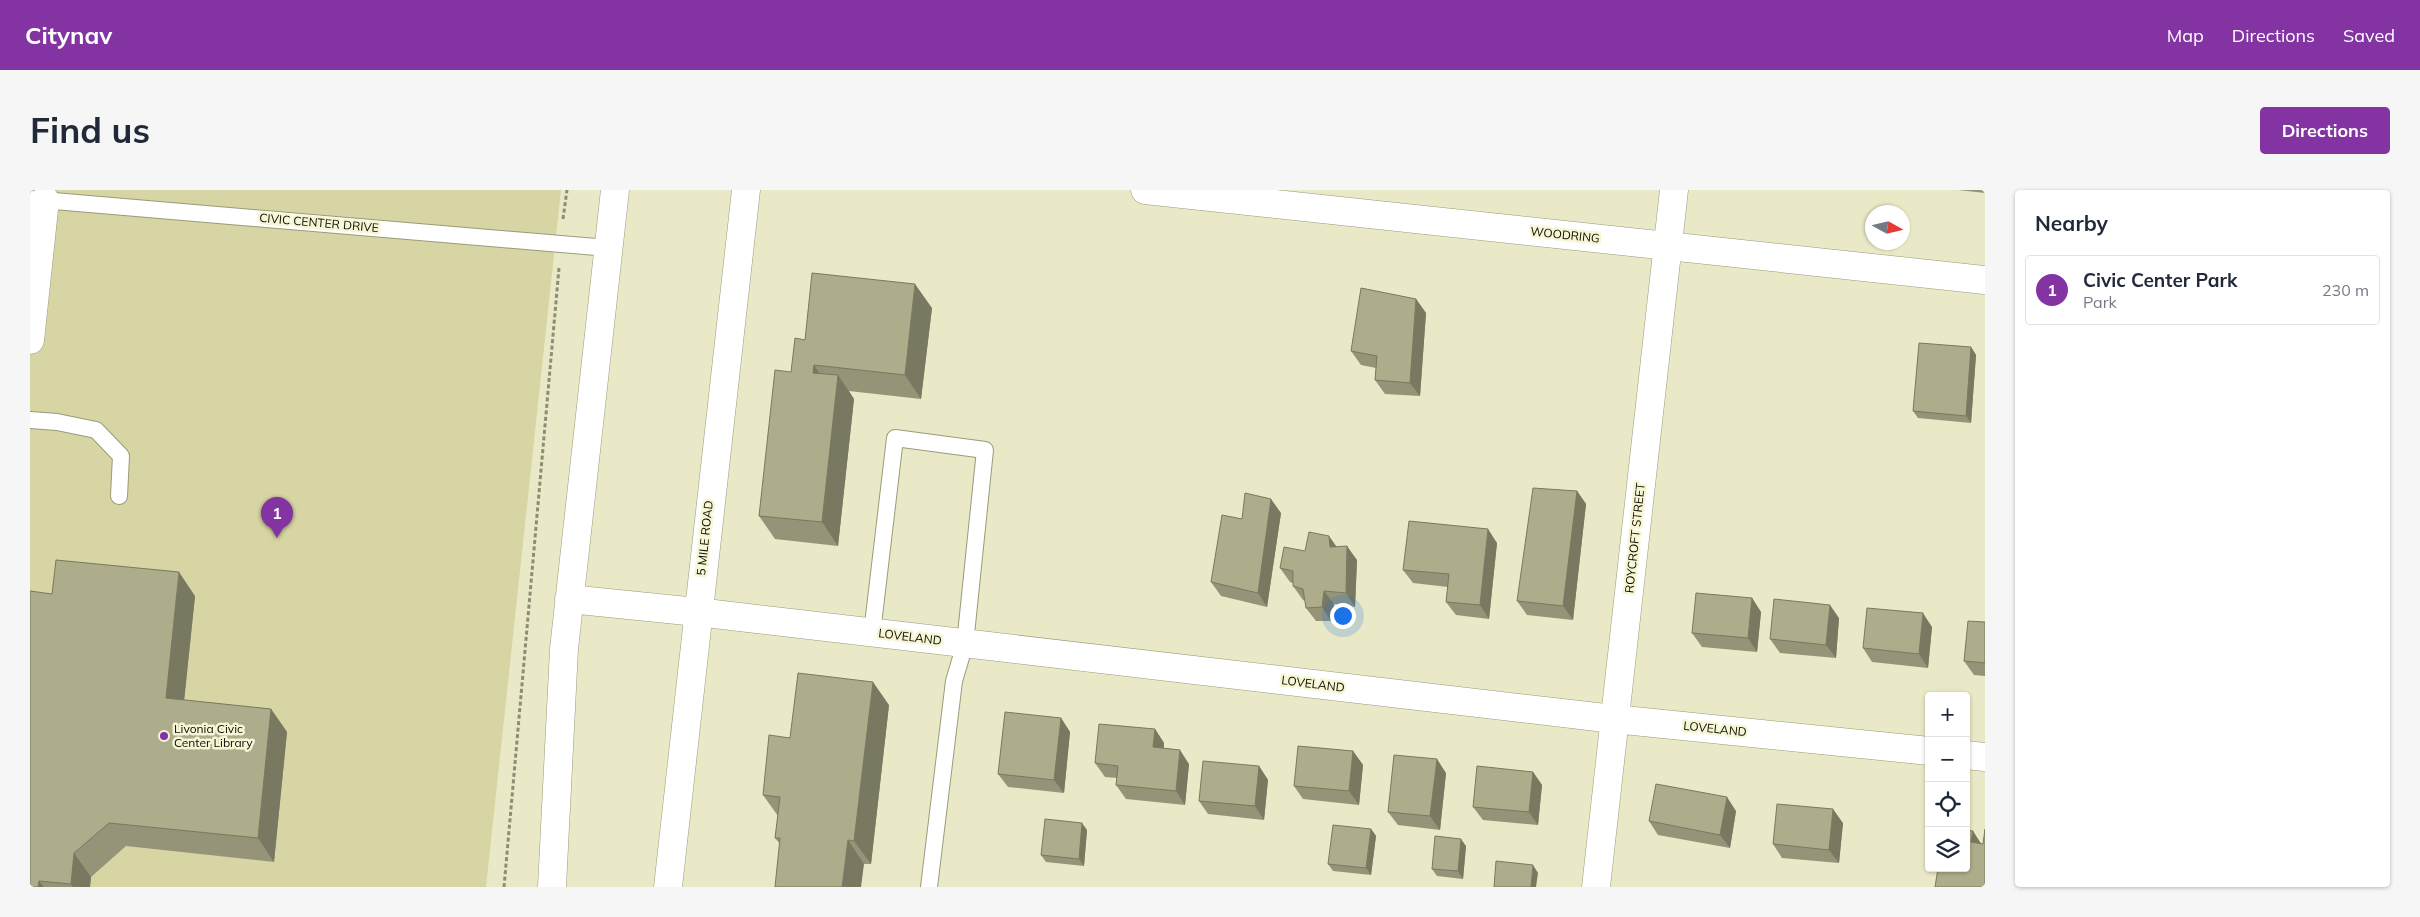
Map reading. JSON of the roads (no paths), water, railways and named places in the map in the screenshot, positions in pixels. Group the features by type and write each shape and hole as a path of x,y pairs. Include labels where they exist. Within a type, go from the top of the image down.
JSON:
{"street":[{"path":"552,887 563,659 615,190"},
{"name":"5 MILE ROAD","path":"668,887 697,612 746,190"},
{"name":"WOODRING","path":"1145,190 1985,280"},
{"name":"ROYCROFT STREET","path":"1596,887 1674,190"},
{"path":"30,340 37,200"},
{"name":"LOVELAND","path":"569,599 872,632 1614,719 1925,751"},
{"path":"1970,755 1985,757"}],"lane":[{"name":"CIVIC CENTER DRIVE","path":"37,200 608,248"},
{"path":"30,420 57,422 96,430 121,456 119,496"},
{"path":"872,632 895,438 985,450 965,644 954,681 929,887"}],"place":[{"name":"Civic Center Park","path":"277,538"},
{"name":"Livonia Civic Center Library","path":"164,736"}]}
